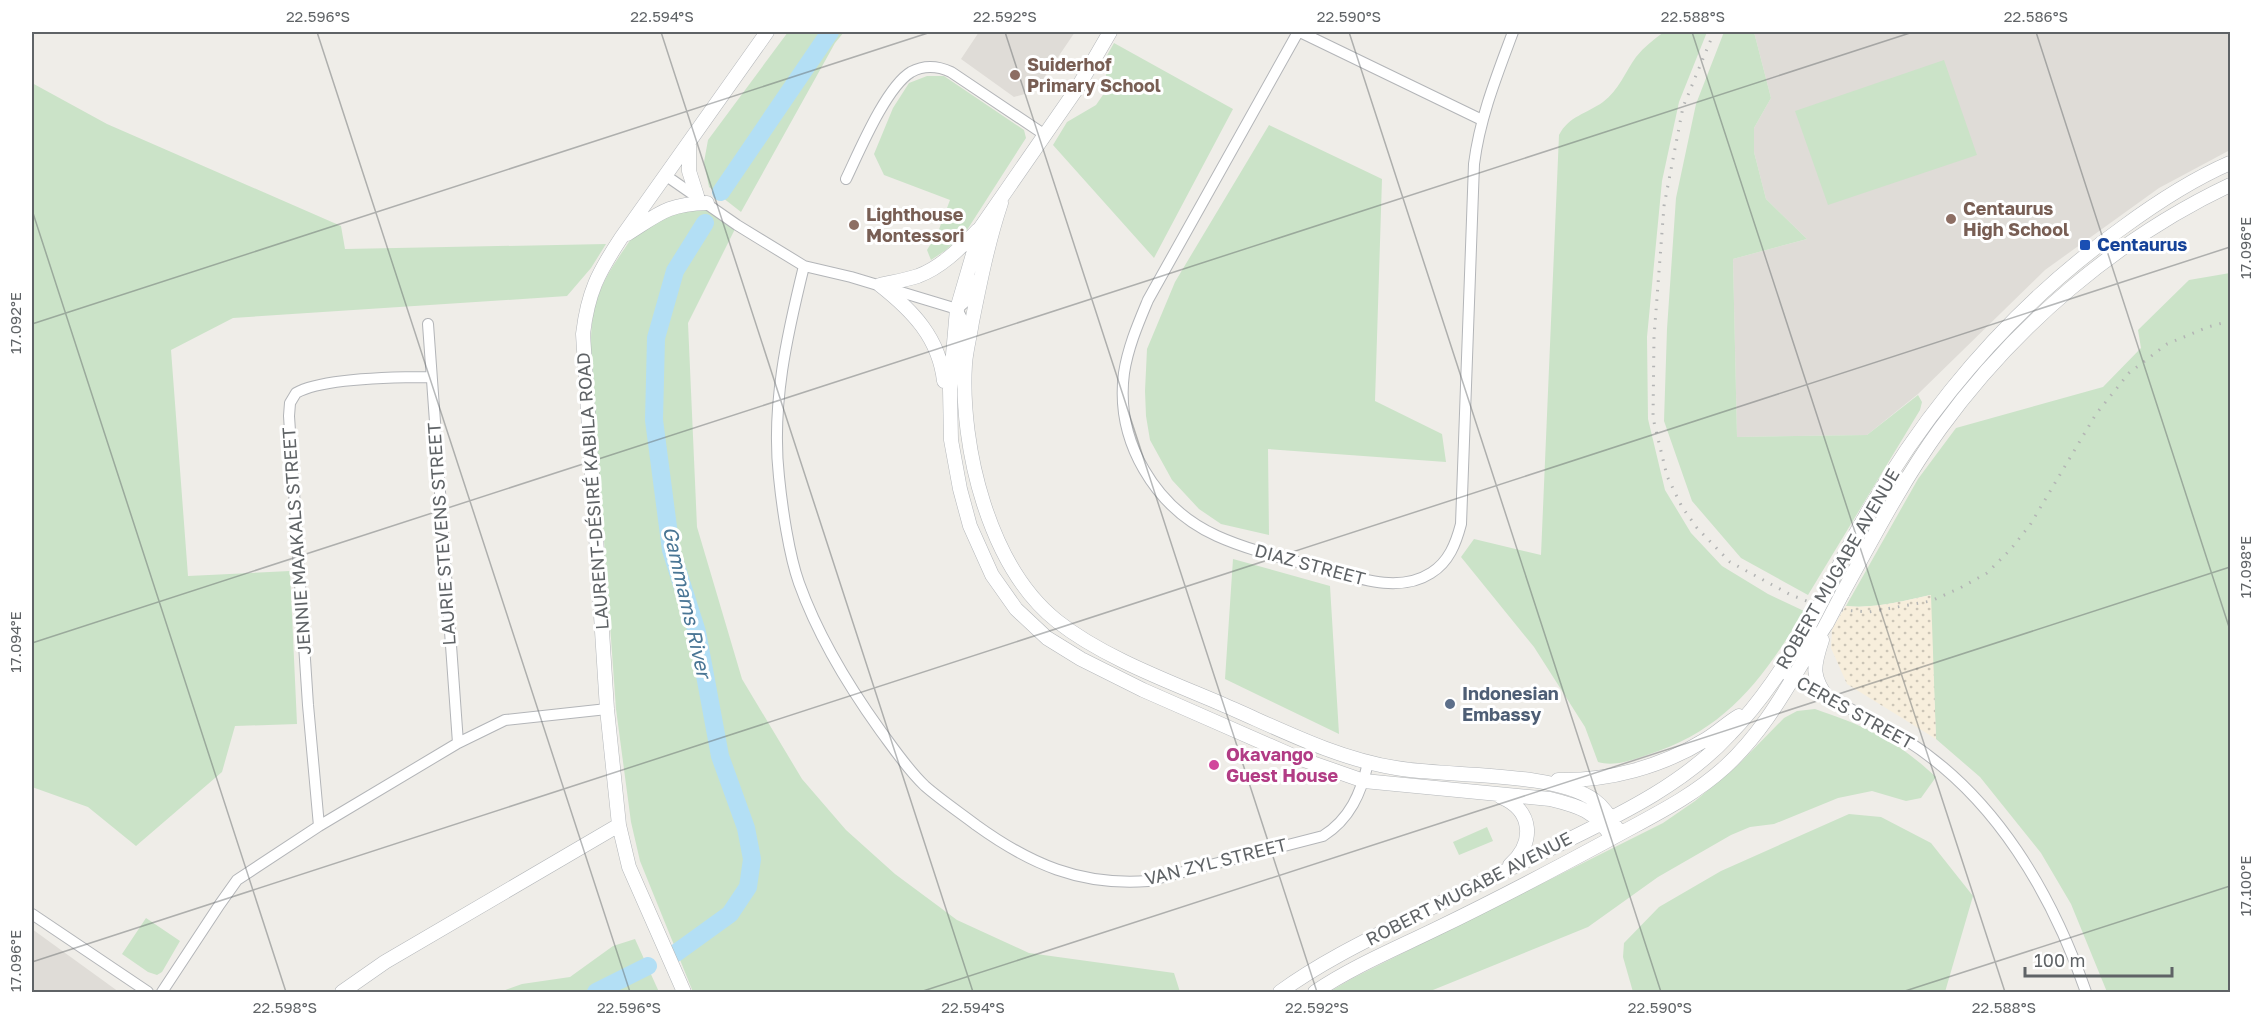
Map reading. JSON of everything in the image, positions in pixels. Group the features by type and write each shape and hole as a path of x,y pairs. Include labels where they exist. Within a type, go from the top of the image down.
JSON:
{"street":[{"name":"LAURENT-DÉSIRÉ KABILA ROAD","path":"684,993 630,867 619,825 607,710 583,334 588,299 602,267 767,32"},
{"path":"880,285 918,276 935,267 950,258 981,227 1078,87 1110,32"},
{"path":"1299,32 1482,120"},
{"name":"DIAZ STREET","path":"1299,32 1149,300 1131,340 1124,375 1124,411 1128,439 1140,464 1159,492 1181,515 1215,535 1249,549 1373,582 1397,584 1431,574 1455,547 1461,524 1474,164 1482,120 1513,32"},
{"path":"846,179 881,110 895,88 913,71 925,67 933,66 951,72 1045,135"},
{"path":"689,143 689,171 702,199"},
{"name":"ROBERT MUGABE AVENUE","path":"1280,993 1319,965 1504,870 1607,821 1653,795 1695,766 1730,735 1780,672 1810,624 1848,547 1914,437 1971,365 2059,275 2087,252 2158,201 2202,175 2230,163"},
{"path":"665,175 737,225 804,266 880,285 957,309 964,322 966,418 973,460 991,527 1009,566 1029,594 1056,620 1091,644 1311,743 1368,763 1399,769 1516,779 1603,778 1642,768 1694,747 1756,705"},
{"name":"ROBERT MUGABE AVENUE","path":"1315,993 1380,956 1616,836 1688,796 1724,768 1755,736 1772,714 1826,625 1896,499 1939,431 1980,379 2012,344 2099,265 2159,223 2230,184"},
{"path":"965,363 982,271 1006,190"},
{"path":"621,238 670,207 702,199"},
{"path":"951,440 950,389 957,309 981,227"},
{"name":"VAN ZYL STREET","path":"804,266 791,321 777,403 778,476 799,581 819,631 852,692 897,754 925,786 1005,846 1044,866 1071,875 1124,882 1148,880 1323,836 1340,823 1351,808 1364,782 1368,763"},
{"path":"957,309 969,298 974,281 982,271"},
{"path":"880,285 904,304 924,327 935,346 942,366 951,440 970,526 992,575 1016,609 1047,638 1081,659 1143,690 1298,758 1364,782 1550,799 1574,805 1607,821"},
{"name":"LAURIE STEVENS STREET","path":"428,324 458,743"},
{"name":"JENNIE MAAKALS STREET","path":"319,826 308,705 289,416 291,403 296,393 312,387 388,377 431,377"},
{"path":"1826,625 1814,670 1818,684 1829,700"},
{"name":"CERES STREET","path":"1780,672 1829,700 1888,729 1923,751 1977,800 1993,818 2048,900 2075,960 2086,993"},
{"path":"162,993 230,887 245,874 319,826 458,743 505,720 607,710"},
{"path":"1516,779 1560,786 1582,793 1596,801 1616,836"},
{"path":"1493,794 1510,801 1522,813 1527,824 1528,834 1525,848 1517,859 1504,870"},
{"path":"342,993 385,962 619,825"},
{"path":"32,914 148,993"}],"shaded area":[{"name":"Suiderhof Primary School","path":"979,32 1075,32 1035,91 1014,97 961,59"},
{"name":"Centaurus High School","path":"1754,32 2230,32 2230,150 2159,188 2045,270 1918,394 1867,435 1737,437 1733,259 1807,239 1766,199 1754,152 1754,128 1771,98"},
{"path":"32,929 119,992 32,992"}],"green space":[{"path":"788,32 844,32 835,43 741,212 709,187 704,162 708,140"},
{"path":"1664,32 1707,32 1679,102 1662,181 1647,337 1648,419 1665,490 1691,533 1722,566 1768,594 1804,611 1757,680 1721,716 1699,732 1675,744 1629,761 1604,763 1598,762 1585,727 1534,647 1461,557 1474,539 1541,555 1559,135 1573,119 1609,97 1639,53"},
{"path":"1724,32 1754,32 1771,98 1754,128 1754,152 1766,199 1807,239 1733,259 1737,437 1867,435 1918,395 1922,402 1920,410 1808,595 1741,558 1692,501 1664,421 1667,329 1676,198 1696,104"},
{"path":"1114,43 1233,109 1154,258 1053,145 1067,122 1096,105 1107,89 1105,59"},
{"path":"1944,60 1977,155 1828,205 1795,111"},
{"path":"927,76 944,76 1024,130 1026,138 967,230 946,250 931,260 927,250 938,232 950,200 884,175 874,154 893,108 909,83"},
{"path":"32,83 107,124 341,226 345,249 606,244 591,268 567,296 233,318 171,350 188,576 290,571 297,724 235,726 222,772 136,846 88,807 32,787"},
{"path":"1269,125 1382,179 1375,401 1442,434 1446,462 1268,449 1269,535 1221,524 1199,509 1172,480 1150,440 1145,391 1147,349 1175,282"},
{"path":"707,203 737,225 688,323 697,527 742,679 802,779 846,830 895,874 957,920 1029,953 1174,973 1180,992 693,992 640,861 631,822 616,709 591,340 594,312 602,287 615,262 640,226 656,214"},
{"path":"2230,273 2230,992 2107,992 2071,904 2041,853 1980,777 1936,739 1930,595 1878,605 1846,606 1918,479 1956,428 2103,387 2141,348 2138,330 2189,280"},
{"path":"1233,559 1330,586 1339,734 1225,679"},
{"path":"1815,709 1880,736 1907,753 1936,777 1921,798 1906,801 1872,791 1838,798 1774,824 1750,827 1731,835 1658,877 1588,927 1428,992 1329,992 1663,823 1695,801 1737,766 1784,718 1797,711"},
{"path":"1849,814 1881,817 1931,843 1973,896 1945,992 1633,992 1623,957 1624,943 1659,907 1721,871"},
{"path":"1487,827 1493,841 1459,855 1453,842"},
{"path":"146,918 180,941 162,972 157,975 148,972 122,954"},
{"path":"635,939 659,992 500,992 522,984 570,977 613,946"}],"sand":[{"path":"1931,595 1936,739 1847,684 1831,648 1832,629 1846,606 1878,605"}],"waterway":[{"name":"Gammams River","path":"721,192 830,32"},
{"name":"Gammams River","path":"676,953 730,914 748,887 752,859 746,828 720,756 697,632 671,550 654,420 656,338 675,271 705,223"},
{"name":"Gammams River","path":"596,992 648,966"}],"railway":[{"path":"1714,32 1683,107 1664,206 1654,337 1653,418 1667,476 1682,507 1697,528 1730,562 1791,595 1828,609 1869,612 1931,601 1960,588 1987,573 2030,525 2096,414 2129,373 2167,344 2208,327 2230,321"}],"place":[{"name":"Suiderhof Primary School","path":"1015,75"},
{"name":"Centaurus High School","path":"1951,219"},
{"name":"Lighthouse Montessori","path":"854,225"},
{"name":"Centaurus","path":"2085,245"},
{"name":"Indonesian Embassy","path":"1450,704"},
{"name":"Okavango Guest House","path":"1214,765"}]}
